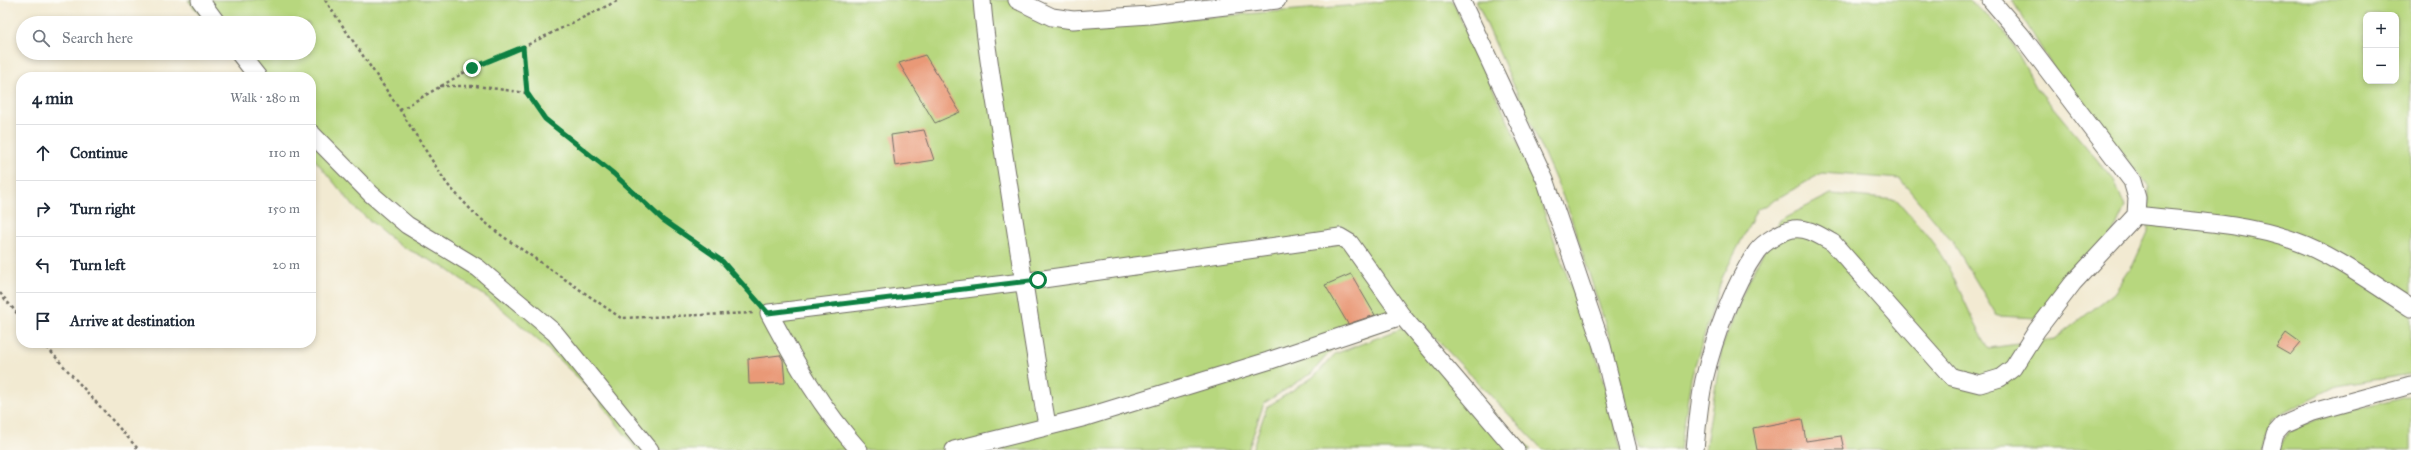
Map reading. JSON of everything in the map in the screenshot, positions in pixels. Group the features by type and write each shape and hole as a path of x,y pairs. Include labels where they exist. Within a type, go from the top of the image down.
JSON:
{"street":[{"path":"200,0 212,16"},
{"path":"982,0 986,49 1006,164 1022,282 1047,426"},
{"path":"1017,0 1052,17 1073,20 1150,15 1277,0"},
{"path":"1461,0 1545,179 1602,346 1628,450"},
{"path":"1695,450 1703,382 1713,343 1739,284 1758,250 1780,233 1793,229 1808,230 1832,243 1952,376 1980,384 2000,378 2013,368 2037,330 2074,283 2136,215 2137,198 2132,180 2021,35 1991,0"},
{"path":"245,60 254,72"},
{"path":"316,138 371,194 407,226 478,268 555,333 650,450"},
{"path":"2136,215 2248,229 2296,241 2337,262 2411,308"},
{"path":"859,450 839,428 802,375 768,313 1022,282 1340,237 1350,243 1402,316 1516,450"},
{"path":"954,450 1086,417 1268,361 1402,316"},
{"path":"2271,450 2275,434 2283,425 2320,410 2411,385"}],"path":[{"path":"325,0 400,110 447,184 474,213 514,245 621,318 768,313"},
{"path":"400,110 438,86 472,68 523,47 619,0"},
{"path":"523,47 527,93 545,119 614,174 663,220 722,261 768,313"},
{"path":"438,86 476,86 527,93"},
{"path":"0,293 16,312"},
{"path":"47,348 139,450"}],"green space":[{"path":"188,0 1014,0 1062,16 1171,20 1359,5 1390,0 1452,0 1524,156 1599,364 1621,450 1543,450 1415,317 1333,348 1312,373 1264,403 1248,450 637,450 588,387 540,342 495,303 444,267 399,245 356,209 316,161 316,72 242,72 233,60 316,60 316,16 201,16"},
{"path":"1476,0 1970,0 2008,35 2036,87 2114,180 2125,207 2104,253 2037,318 1997,316 1954,244 1900,179 1822,173 1757,210 1722,278 1691,378 1680,450 1639,450 1611,342 1568,208"},
{"path":"2012,0 2411,0 2411,374 2336,386 2272,419 2262,450 1705,450 1722,347 1748,281 1780,220 1831,194 1897,200 1938,250 1952,274 1975,324 1989,348 2055,339 2114,293 2133,265 2148,232 2149,187 2058,76"},
{"path":"1403,328 1531,450 1252,450 1267,407 1316,375 1335,354"},
{"path":"2411,396 2411,450 2278,450 2288,432 2320,418"}],"building":[{"path":"925,55 960,112 935,123 899,63"},
{"path":"924,130 934,160 895,166 891,135"},
{"path":"1351,274 1375,315 1348,324 1325,285"},
{"path":"2286,333 2300,343 2290,355 2276,347"},
{"path":"780,355 783,360 785,383 749,384 748,359"},
{"path":"1802,419 1806,441 1841,436 1844,450 1757,450 1753,428"}],"route":[{"path":"472,68 523,47 527,93 545,119 583,151 614,174 663,220 691,241 722,261 768,313 1038,280"}]}
